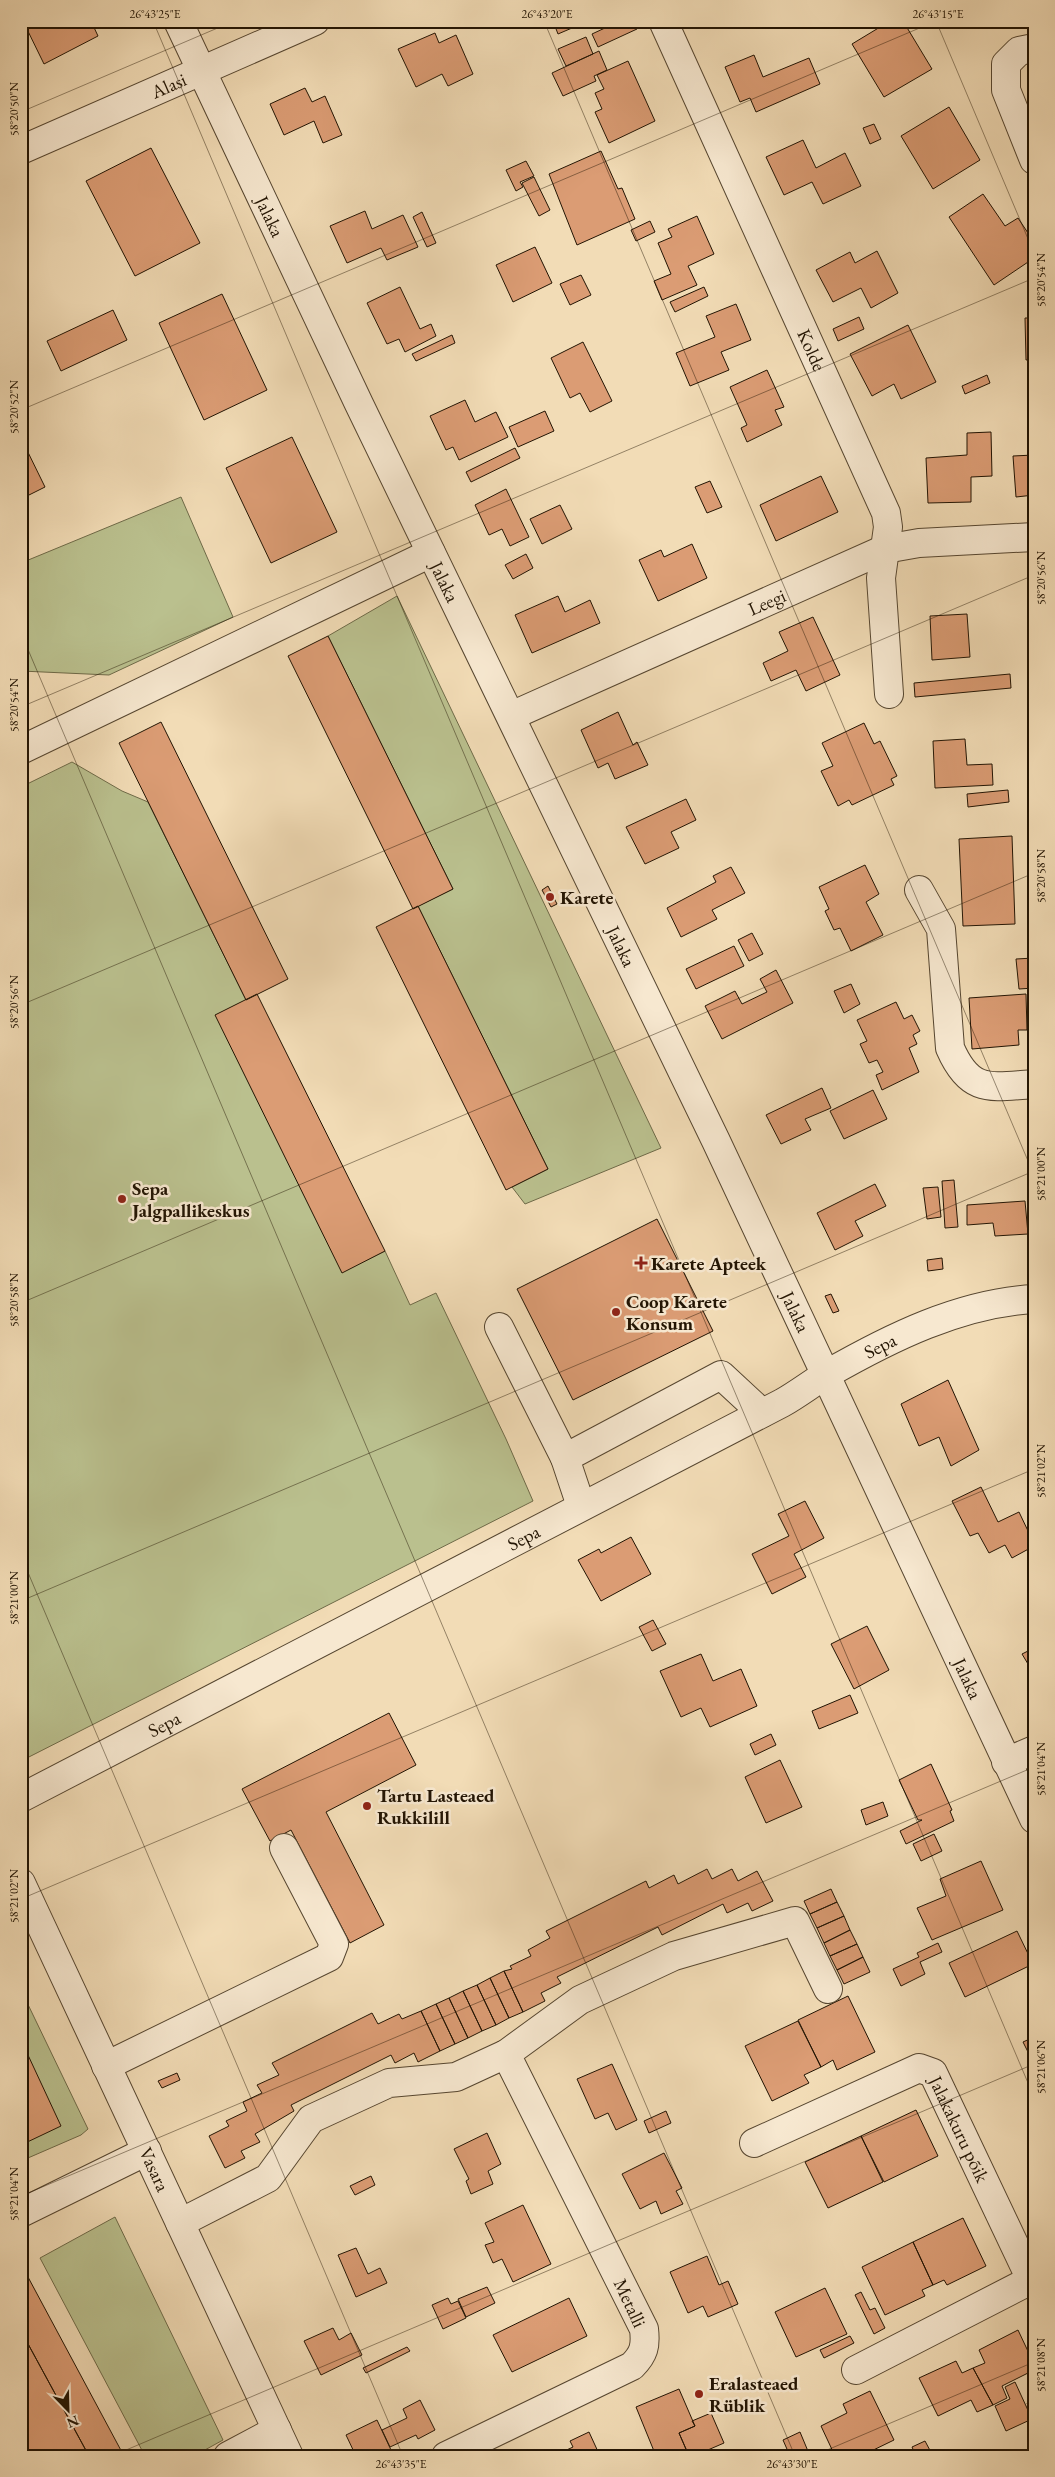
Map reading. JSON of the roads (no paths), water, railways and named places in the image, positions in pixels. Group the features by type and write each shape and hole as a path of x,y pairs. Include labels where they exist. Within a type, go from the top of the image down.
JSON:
{"street":[{"name":"Jalaka","path":"178,21 431,552 712,1132 1034,1819"},
{"name":"Alasi","path":"21,150 315,21"},
{"name":"Kolde","path":"663,21 886,513 888,527 881,578 889,694"},
{"path":"1034,48 1019,51 1006,64 1006,90 1034,160"},
{"name":"Leegi","path":"511,716 885,549 919,542 1034,537"},
{"path":"21,750 431,552"},
{"path":"919,890 941,929 950,1048 956,1063 965,1075 975,1082 992,1086 1034,1084"},
{"name":"Sepa","path":"21,1798 792,1398 826,1375 910,1332 974,1308 1034,1300"},
{"path":"499,1327 565,1458 581,1506"},
{"path":"565,1458 721,1375 762,1413"},
{"path":"1006,1762 1034,1750"},
{"path":"106,2066 329,1957 334,1944 284,1848"},
{"name":"Vasara","path":"21,1883 289,2456"},
{"path":"180,2223 268,2178 311,2119 389,2082 456,2077 506,2054 580,2000 674,1956 795,1921 828,1989"},
{"name":"Metalli","path":"446,2456 632,2366 643,2355 646,2342 644,2329 506,2054"},
{"name":"Jalakakuru põik","path":"754,2143 919,2068 933,2073 1032,2283 856,2370"},
{"path":"21,2213 147,2151"},
{"path":"228,2456 277,2430"}],"place":[{"name":"Karete","path":"550,897"},
{"name":"Sepa Jalgpallikeskus","path":"122,1199"},
{"name":"Karete Apteek","path":"641,1263"},
{"name":"Coop Karete Konsum","path":"616,1312"},
{"name":"Tartu Lasteaed Rukkilill","path":"367,1806"},
{"name":"Eralasteaed Rüblik","path":"699,2394"}]}
